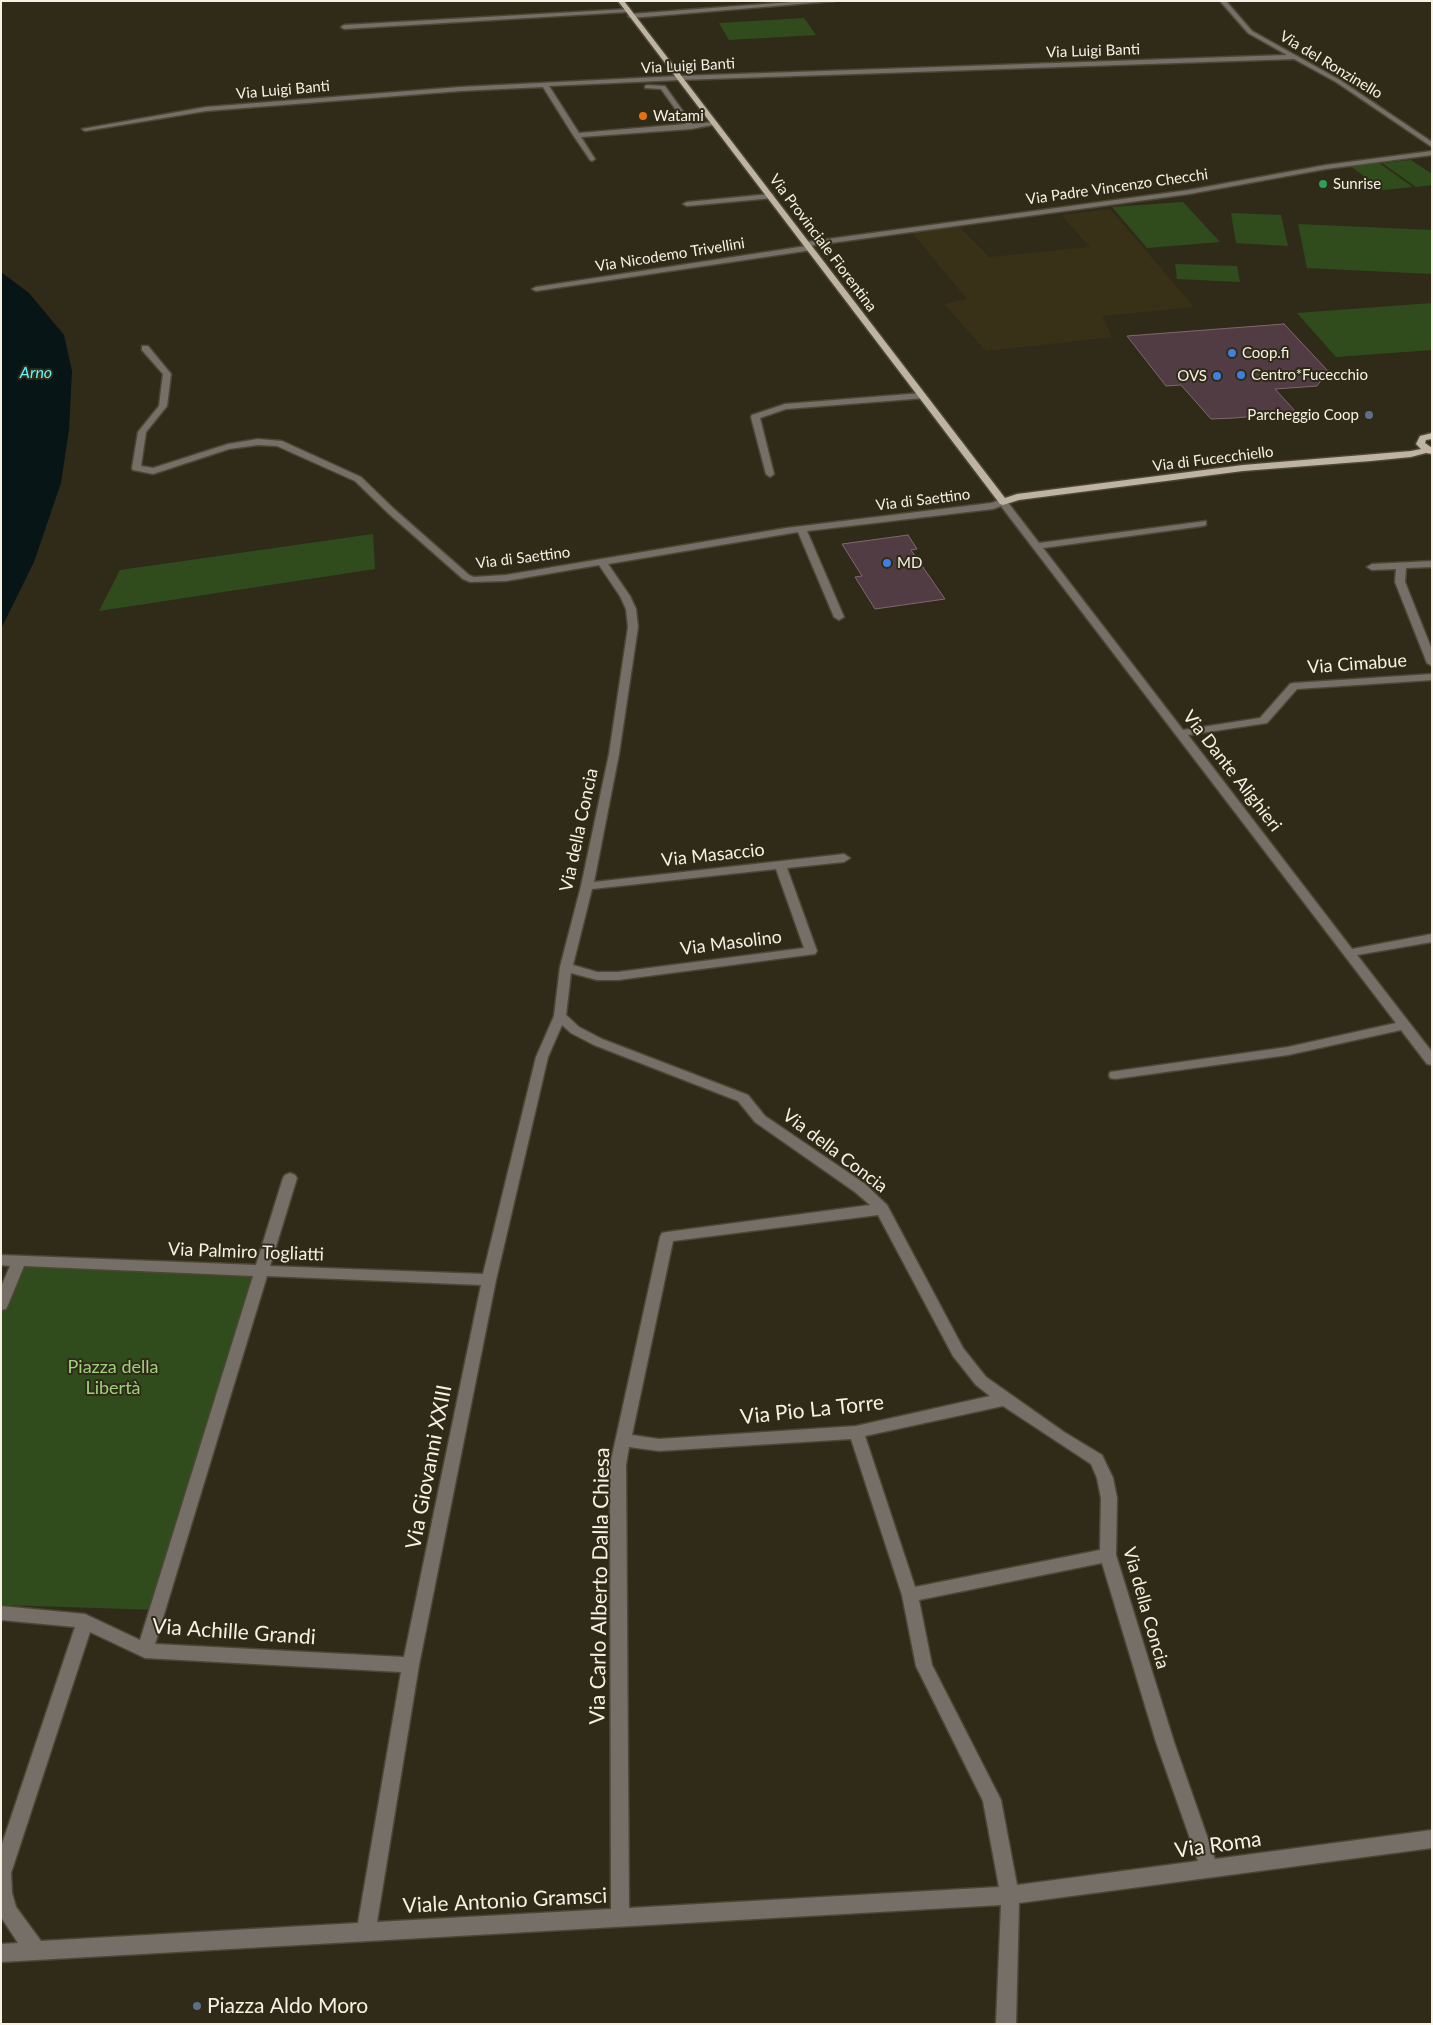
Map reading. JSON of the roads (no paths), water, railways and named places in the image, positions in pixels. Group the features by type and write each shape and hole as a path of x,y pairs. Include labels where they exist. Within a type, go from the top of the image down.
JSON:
{"main road":[{"name":"Via Provinciale Fiorentina","path":"621,1 1003,502"},
{"name":"Via di Fucecchiello","path":"1429,451 1422,447 1420,440 1432,436"},
{"name":"Via di Fucecchiello","path":"1003,502 1017,497 1243,468 1371,458 1429,451"}],"street":[{"path":"344,27 832,1"},
{"name":"Via del Ronzinello","path":"1223,1 1250,32 1338,81 1432,145"},
{"name":"Via Luigi Banti","path":"85,129 206,109 460,89 680,78 1294,56"},
{"path":"574,84 576,92"},
{"path":"545,85 592,159"},
{"path":"635,88 663,86 692,126"},
{"path":"576,135 715,124"},
{"name":"Via Padre Vincenzo Checchi","path":"807,246 1189,192 1317,168 1432,153"},
{"path":"687,204 770,196"},
{"name":"Via Nicodemo Trivellini","path":"536,289 807,246"},
{"name":"Via di Saettino","path":"145,348 167,374 163,406 142,432 136,468 153,471 228,447 258,442 279,443 358,479 466,578 473,580 497,579 801,529 993,506 1003,502"},
{"path":"770,474 756,417 784,407 922,396"},
{"name":"Via Dante Alighieri","path":"1003,502 1432,1061"},
{"path":"1037,546 1203,523"},
{"path":"801,529 839,617"},
{"name":"Via della Concia","path":"602,562 625,596 631,609 633,627 614,754 587,886 566,967 560,1016 575,1030 598,1042 742,1098 760,1119 860,1188 882,1210 958,1352 981,1381 1059,1436 1097,1460 1105,1478 1109,1498 1108,1555 1166,1742 1210,1868"},
{"path":"1372,567 1432,564"},
{"path":"1401,566 1400,582 1432,663"},
{"name":"Via Cimabue","path":"1182,734 1263,721 1294,686 1432,677"},
{"name":"Via Masaccio","path":"587,886 844,858"},
{"name":"Via Masolino","path":"566,967 597,976 618,976 811,951 780,865"},
{"path":"1349,953 1432,938"},
{"name":"Via Giovanni XXIII","path":"366,1932 411,1665 489,1280 542,1057 560,1016"},
{"path":"1115,1076 1288,1051 1404,1025"},
{"path":"145,1652 290,1178"},
{"name":"Via Carlo Alberto Dalla Chiesa","path":"620,1917 618,1465 667,1236 882,1210"},
{"name":"Via Palmiro Togliatti","path":"1,1260 489,1280"},
{"path":"1,1304 19,1261"},
{"name":"Via Pio La Torre","path":"622,1440 659,1445 856,1432 1005,1399"},
{"path":"856,1432 910,1595 924,1666 992,1800 1010,1895 1006,2024"},
{"path":"910,1595 1108,1555"},
{"name":"Via Achille Grandi","path":"1,1613 85,1622 145,1652 411,1665"},
{"path":"38,1951 8,1912 3,1893 2,1874 85,1622"},
{"name":"Via Roma","path":"1010,1895 1432,1838"},
{"name":"Viale Antonio Gramsci","path":"1,1953 1010,1895"}],"water":[{"name":"Arno","path":"1,272 29,293 64,335 72,371 69,430 61,483 34,562 1,629"}],"place":[{"name":"Watami","path":"643,116"},
{"name":"Sunrise","path":"1323,184"},
{"name":"Coop.fi","path":"1232,353"},
{"name":"Centro*Fucecchio","path":"1241,375"},
{"name":"OVS","path":"1217,376"},
{"name":"Parcheggio Coop","path":"1369,415"},
{"name":"MD","path":"887,563"},
{"name":"Piazza Aldo Moro","path":"197,2006"}],"park label":[{"name":"Piazza della Libertà","path":"113,1377"}]}
